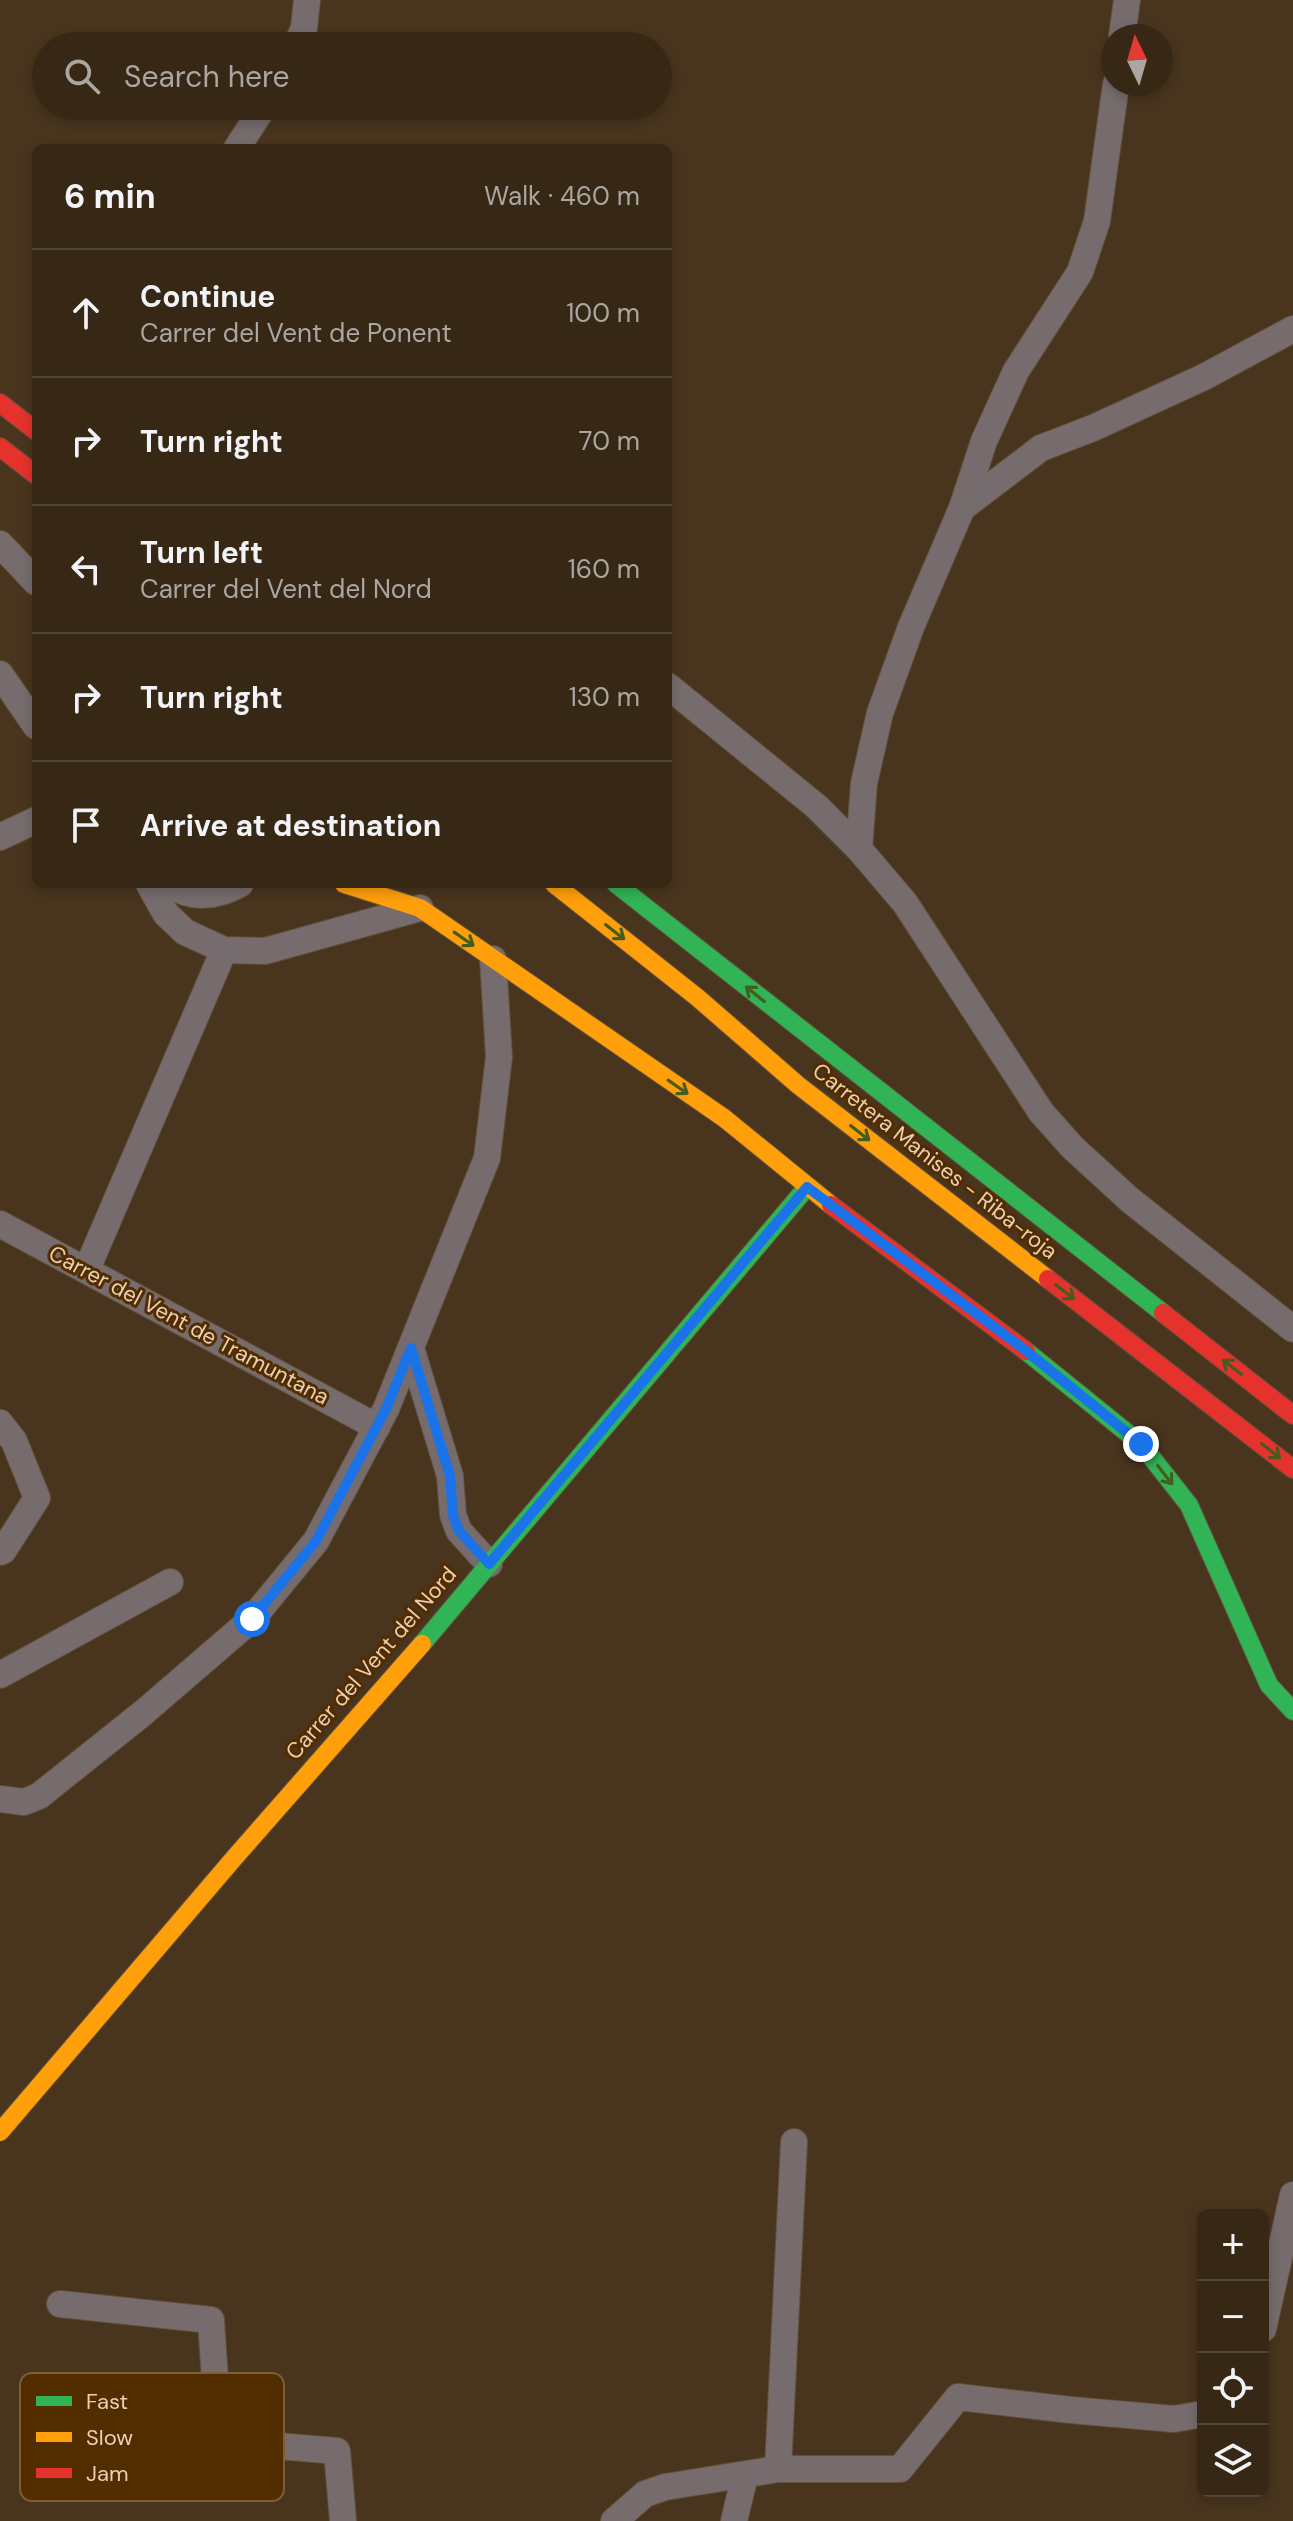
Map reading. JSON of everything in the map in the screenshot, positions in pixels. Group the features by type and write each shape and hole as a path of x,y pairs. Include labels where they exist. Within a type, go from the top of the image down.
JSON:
{"street":[{"path":"302,32 307,0"},
{"path":"1124,24 1127,0"},
{"path":"859,849 864,783 880,713 911,627 962,508 984,441 1016,371 1080,272 1097,221 1114,96"},
{"path":"240,144 255,120"},
{"path":"962,508 1041,448 1093,428 1204,377 1293,329"},
{"path":"0,403 32,428"},
{"path":"0,447 32,472"},
{"path":"0,544 32,578"},
{"path":"0,674 32,720"},
{"path":"672,689 816,806 859,849 905,903 1041,1112 1072,1147 1130,1200 1293,1329"},
{"path":"0,837 32,822"},
{"path":"151,888 166,914 185,932 224,950 265,951 420,908"},
{"path":"178,888 193,895 214,895 231,888"},
{"path":"357,888 420,908 724,1118 807,1187 1025,1350 1141,1444 1189,1505 1269,1685 1293,1711"},
{"name":"Carretera Manises - Riba-roja","path":"559,888 698,998 798,1085 1293,1469"},
{"name":"Carretera Manises - Riba-roja","path":"621,888 1293,1415"},
{"path":"87,1269 224,950"},
{"path":"0,1799 24,1802 39,1796 189,1674 252,1619 316,1541 377,1427 487,1158 499,1057 493,959"},
{"name":"Carrer del Vent del Nord","path":"0,2132 489,1564 807,1187"},
{"name":"Carrer del Vent de Tramuntana","path":"0,1224 377,1427"},
{"path":"411,1348 450,1476 453,1515 459,1531 489,1564"},
{"path":"0,1423 14,1441 37,1498 0,1552"},
{"path":"0,1675 170,1582"},
{"path":"778,2469 794,2142"},
{"path":"1269,2302 1293,2195"},
{"path":"60,2304 211,2320 215,2373"},
{"path":"614,2521 645,2494 665,2487 778,2469 900,2469 958,2397 1174,2419 1197,2415"},
{"path":"284,2447 337,2451 343,2521"},
{"path":"734,2521 745,2475"}],"traffic: fast":[{"path":"621,888 1163,1313"},
{"path":"422,1644 807,1187"},
{"path":"1026,1351 1141,1444 1189,1505 1269,1685 1293,1711"}],"traffic: slow":[{"path":"357,888 420,908 724,1118 831,1205"},
{"path":"559,888 698,998 798,1085 1048,1279"},
{"path":"0,2132 422,1644"}],"traffic: jam":[{"path":"0,403 32,428"},
{"path":"0,447 32,472"},
{"path":"831,1205 1026,1351"},
{"path":"1048,1279 1293,1469"},
{"path":"1163,1313 1293,1415"}],"route":[{"path":"252,1619 316,1541 386,1409 411,1348 450,1476 453,1515 459,1531 489,1564 807,1187 1025,1350 1141,1444"}]}
